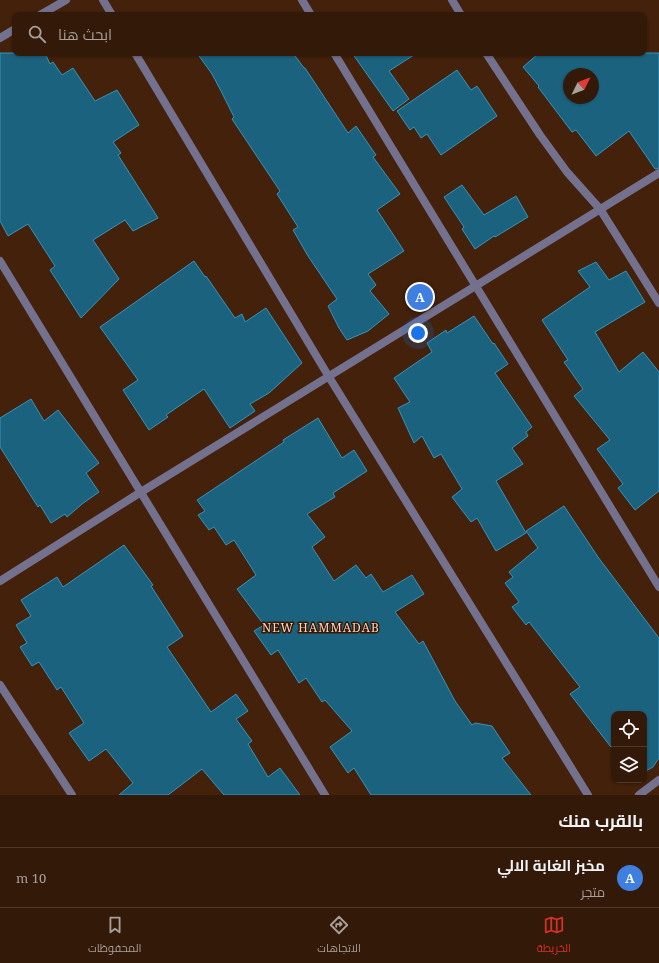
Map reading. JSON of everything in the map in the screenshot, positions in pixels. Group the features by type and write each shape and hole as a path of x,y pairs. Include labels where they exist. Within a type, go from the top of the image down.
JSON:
{"street":[{"path":"45,12 66,0"},
{"path":"103,0 110,12"},
{"path":"302,0 309,12"},
{"path":"452,0 459,12"},
{"path":"0,38 12,31"},
{"path":"137,56 329,377 588,795"},
{"path":"336,56 477,286 659,588"},
{"path":"488,56 540,135 567,172 600,209 659,303"},
{"path":"0,581 141,492 659,173"},
{"path":"0,261 325,795"},
{"path":"0,685 70,792 62,795"},
{"path":"639,795 659,780"}],"building":[{"path":"0,53 12,53 12,56 46,56 50,64 53,62 62,75 73,68 95,101 117,90 139,125 113,142 121,153 118,155 158,218 133,231 125,220 93,240 119,279 81,318 50,270 55,266 28,224 8,236 0,221"},
{"path":"647,53 659,53 659,168 655,169 629,131 596,156 576,130 572,132 538,87 539,86 523,67 536,56 647,56"},
{"path":"199,56 295,56 305,68 348,133 356,126 376,155 373,157 400,194 377,210 404,251 368,274 376,285 370,291 389,314 368,331 347,340 339,328 328,306 337,299 308,256 293,230 298,227 277,194 280,191 232,119 234,117 212,74"},
{"path":"354,56 412,56 389,71 409,99 393,111"},
{"path":"457,70 471,90 477,86 497,116 441,155 427,134 421,138 414,127 410,130 397,111"},
{"path":"462,185 484,215 516,196 528,217 495,237 494,236 475,249 462,229 464,227 444,197"},
{"path":"194,261 235,318 242,314 245,322 266,308 302,363 269,393 250,404 255,411 230,428 204,389 166,415 168,417 149,430 123,390 138,380 100,327"},
{"path":"596,262 609,280 626,271 645,302 595,332 619,372 643,352 659,372 659,491 635,510 618,488 623,484 597,449 610,440 574,396 583,389 564,362 568,360 542,320 590,287 578,271"},
{"path":"474,316 508,364 495,373 532,427 526,432 528,436 512,448 523,464 496,481 526,533 496,551 477,518 471,522 452,497 462,489 441,454 434,458 422,436 414,443 398,408 410,402 394,378 432,352 427,343 446,330 447,333"},
{"path":"31,399 44,421 58,410 99,463 86,473 99,492 67,517 65,514 51,523 40,505 38,507 0,447 0,418"},
{"path":"318,418 342,458 354,450 367,471 333,493 335,497 307,514 325,537 312,547 334,581 356,565 366,578 371,574 383,592 412,575 424,594 395,612 419,644 423,641 455,701 472,725 475,723 492,726 510,753 502,758 531,795 371,795 354,768 348,773 330,747 352,731 325,700 322,702 306,678 299,683 278,650 271,655 254,631 264,625 237,589 256,575 234,540 226,545 214,527 209,530 198,515 205,511 197,500 284,442 283,440"},
{"path":"564,506 598,557 659,638 659,758 653,767 647,770 647,711 611,711 611,747 570,694 580,687 529,622 526,625 512,607 519,602 505,583 513,577 509,572 538,548 526,531"},
{"path":"124,545 153,585 151,586 183,636 167,647 211,712 236,694 248,711 236,719 252,741 248,744 268,777 280,768 300,795 224,795 202,769 168,795 119,795 133,783 106,749 89,761 69,733 84,723 61,687 57,690 39,662 32,666 20,647 27,643 16,625 31,616 21,600 57,577 63,587"}],"place":[{"name":"مخبز الغابة الالي","path":"420,297"}],"district":[{"name":"NEW HAMMADAB","path":"321,627"}]}
